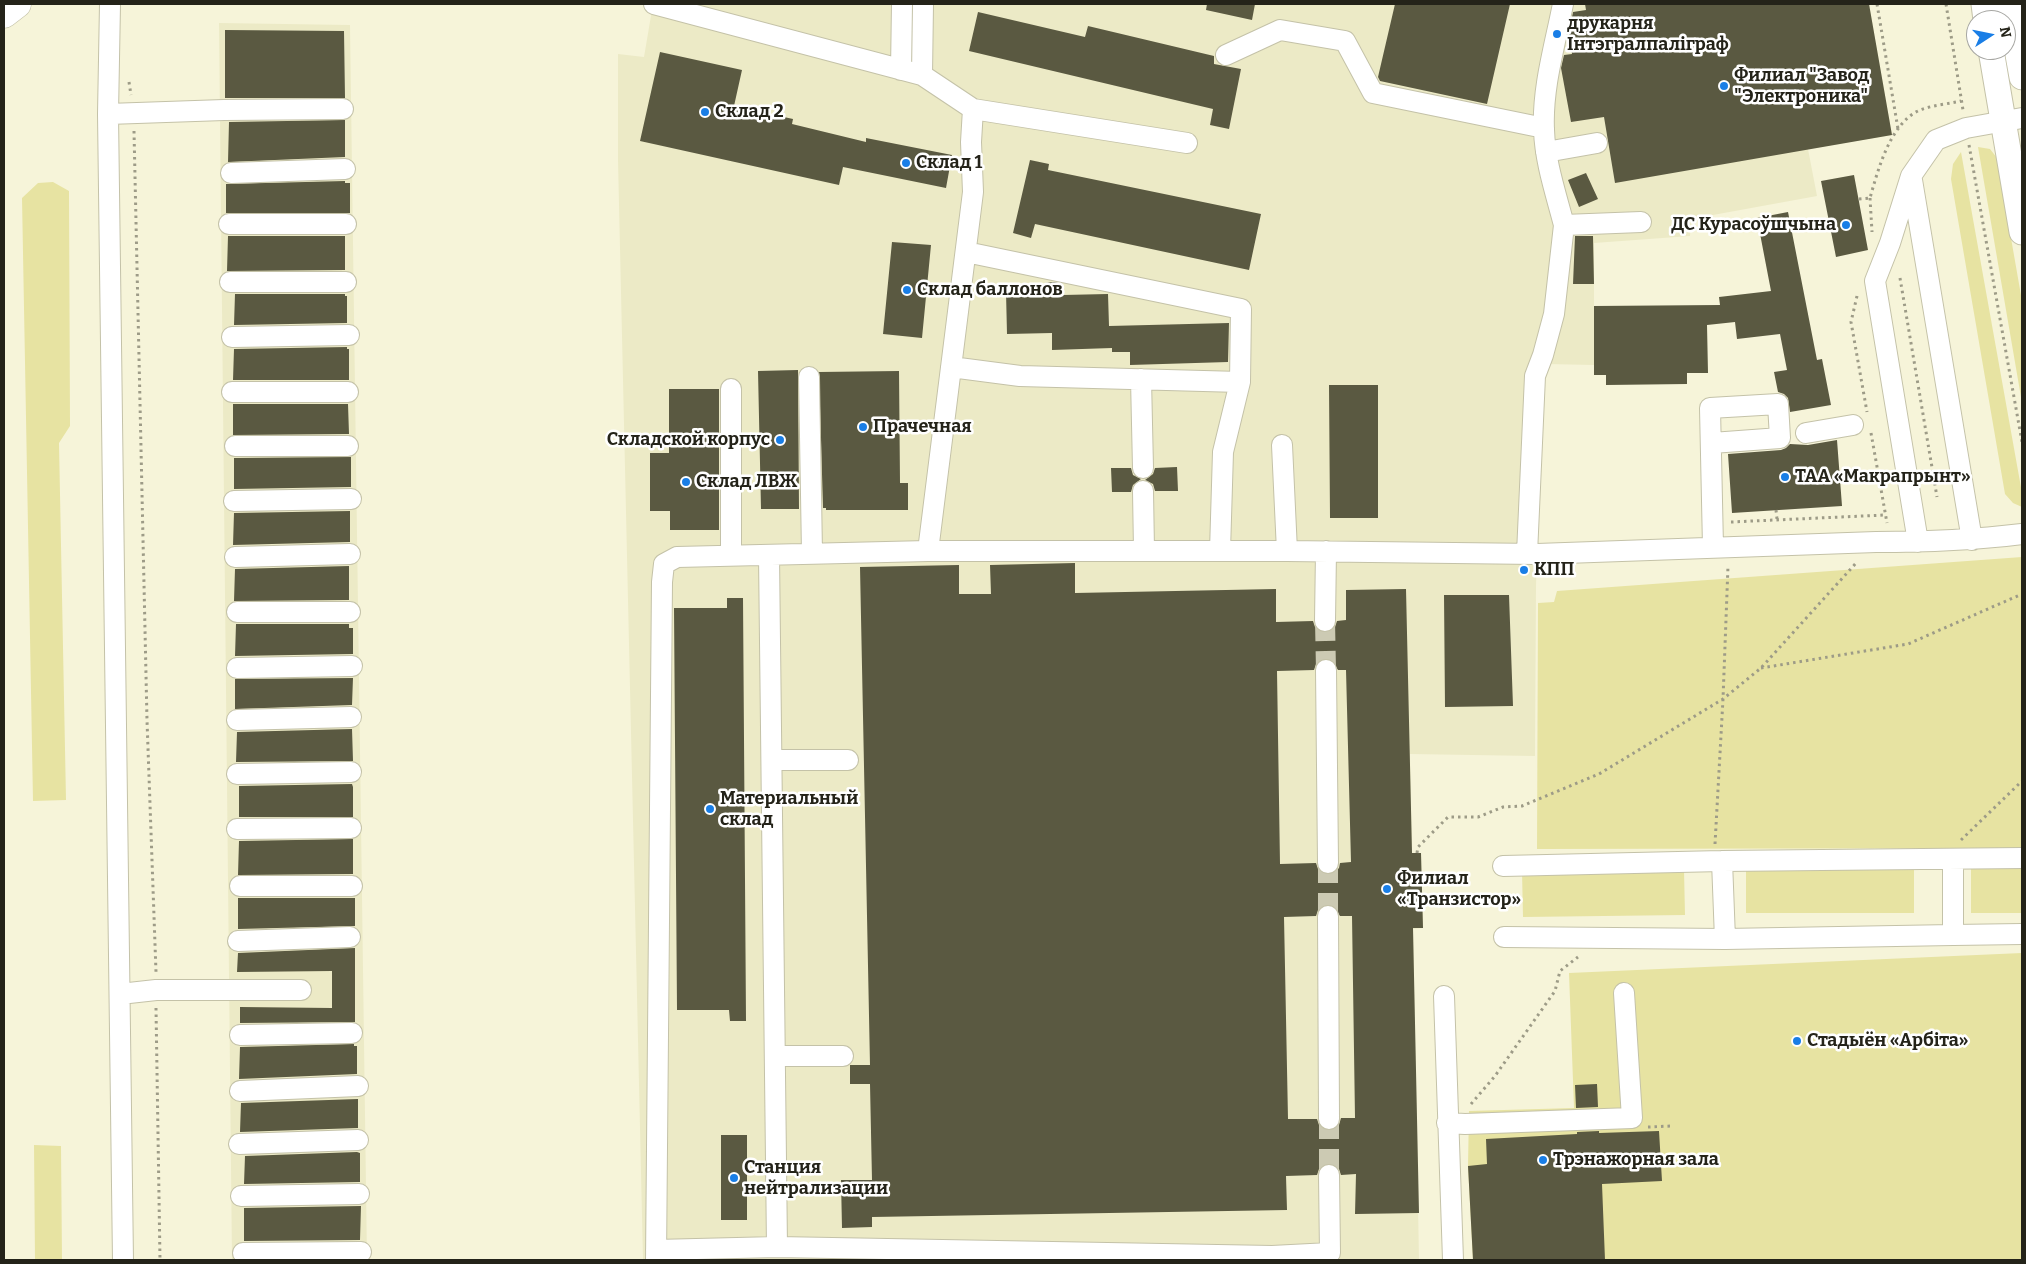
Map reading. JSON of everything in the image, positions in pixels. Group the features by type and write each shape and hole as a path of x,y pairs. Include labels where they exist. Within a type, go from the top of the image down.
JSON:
{"highway":[{"path":"4,14 17,4"}],"main road":[{"path":"2009,4 2022,77"},
{"path":"1995,60 2013,119 2022,232"}],"street":[{"path":"110,4 108,114 123,1260"},
{"path":"654,4 922,75 973,109 1187,143"},
{"path":"901,70 902,4"},
{"path":"922,75 923,4"},
{"path":"1527,554 1535,376 1554,314 1564,224 1546,152 1544,128 1546,86 1563,4"},
{"path":"1226,55 1280,30 1345,41 1373,93 1544,128"},
{"path":"108,114 224,110 343,109"},
{"path":"928,551 973,192 971,142 973,109"},
{"path":"1918,542 1875,281 1890,243 1912,176 1936,140 1966,128 2013,119"},
{"path":"1546,152 1597,143"},
{"path":"231,173 346,169"},
{"path":"1912,176 1972,540"},
{"path":"1564,224 1641,222"},
{"path":"229,224 346,224"},
{"path":"966,252 1241,309 1240,382 1223,452 1220,551"},
{"path":"230,282 346,282"},
{"path":"232,338 348,335"},
{"path":"951,367 1020,376 1240,382"},
{"path":"809,377 812,554"},
{"path":"1141,379 1142,468"},
{"path":"731,556 732,389"},
{"path":"232,392 348,392"},
{"path":"1806,433 1854,425"},
{"path":"1712,443 1721,547"},
{"path":"1282,445 1286,551"},
{"path":"235,446 348,446"},
{"path":"1143,492 1144,550"},
{"path":"234,501 351,499"},
{"path":"1329,1175 1330,1253 1272,1258 960,1255 777,1248 656,1255 662,582 664,564 677,557 928,551 1144,550 1527,554 1972,540 2022,534"},
{"path":"1325,621 1326,551"},
{"path":"235,557 350,554"},
{"path":"769,554 777,1248"},
{"path":"237,612 350,612"},
{"path":"237,668 352,666"},
{"path":"1326,670 1328,863"},
{"path":"237,720 351,717"},
{"path":"772,760 848,760"},
{"path":"237,774 352,772"},
{"path":"237,829 351,828"},
{"path":"1503,866 1718,861 2022,858"},
{"path":"1947,859 1953,935"},
{"path":"1718,861 1725,939"},
{"path":"240,886 352,886"},
{"path":"1328,916 1329,1118"},
{"path":"1504,938 1725,939 2022,934"},
{"path":"238,941 350,937"},
{"path":"120,994 156,990 300,990"},
{"path":"1456,1124 1632,1118 1624,992"},
{"path":"1444,996 1456,1124 1453,1260"},
{"path":"240,1035 352,1033"},
{"path":"775,1056 843,1056"},
{"path":"240,1091 358,1086"},
{"path":"239,1144 358,1140"},
{"path":"241,1196 359,1194"},
{"path":"243,1253 361,1252"}],"path":[{"path":"1877,4 1898,130"},
{"path":"1946,4 1961,101 2022,442"},
{"path":"129,79 134,114 147,720 156,990 160,1260"},
{"path":"1858,199 1870,198 1883,155 1898,130 1908,118 1919,111 1961,101"},
{"path":"1900,278 1937,497"},
{"path":"1776,510 1777,520"},
{"path":"1718,861 1723,699 1721,547 1730,522 1885,514"},
{"path":"1418,853 1418,846 1448,817 1478,817 1503,807 1522,806 1599,774 1723,699 1761,668 1876,542"},
{"path":"1761,668 1908,644 2022,594"},
{"path":"1947,859 2022,781"},
{"path":"1456,1124 1495,1076 1555,991 1560,971 1575,959 1594,938"}],"shaded area":[{"path":"653,4 1869,4 1892,135 1808,149 1817,196 1691,219 1690,236 1594,243 1594,365 1546,364 1542,369 1536,586 1535,756 1410,754 1412,853 1421,853 1423,928 1413,929 1419,1260 643,1260 618,160 618,54 644,57"},
{"path":"219,23 350,25 367,1260 232,1260"},
{"path":"1978,147 1990,149 1997,158 2022,301 2022,403"},
{"path":"1961,152 2022,493 2022,507 2013,503 2005,494 1951,179 1953,164"},
{"path":"53,182 69,191 70,426 59,443 66,800 33,801 22,198 38,183"},
{"path":"2022,557 2022,848 1537,849 1538,603 1554,602 1557,591"},
{"path":"1914,866 1914,913 1746,913 1746,867"},
{"path":"1971,866 2022,867 2022,913 1971,913"},
{"path":"1684,870 1685,915 1523,917 1522,871"},
{"name":"Стадыён «Арбіта»","path":"2022,953 2022,1260 1473,1260 1468,1166 1469,1111 1574,1108 1569,973"},
{"path":"34,1145 61,1146 62,1260 35,1260"}],"building":[{"path":"1207,4 1255,4 1252,20 1206,10"},
{"path":"1395,4 1510,4 1487,104 1380,81 1378,77"},
{"name":"Филиал \"Завод \"Электроника\"","path":"1585,4 1869,4 1892,135 1615,183 1604,117 1571,122 1561,68 1564,55 1572,54 1569,33 1573,12 1586,10"},
{"path":"978,12 1085,37 1088,26 1214,56 1214,64 1241,69 1229,129 1210,125 1213,109 969,51"},
{"path":"225,30 344,31 345,98 225,98"},
{"name":"Склад 2","path":"660,52 742,70 734,106 793,119 792,124 866,142 866,138 952,155 946,188 843,167 839,185 640,141"},
{"path":"345,120 345,157 228,162 229,122"},
{"path":"1030,160 1049,164 1048,170 1261,214 1249,270 1035,224 1031,238 1013,233"},
{"path":"1586,173 1598,199 1579,207 1568,180"},
{"name":"ДС Курасоўшчына","path":"1854,175 1868,250 1836,257 1821,181"},
{"path":"345,181 345,183 350,183 350,213 226,213 226,184"},
{"path":"1788,212 1817,360 1822,359 1831,405 1790,412 1788,398 1778,392 1774,372 1787,370 1780,334 1737,339 1735,322 1707,325 1708,373 1687,373 1687,384 1606,385 1606,375 1594,375 1594,306 1720,305 1719,297 1771,291 1757,218"},
{"path":"228,236 345,236 345,270 227,271"},
{"path":"1575,236 1593,236 1594,284 1573,284"},
{"name":"Склад баллонов","path":"892,242 931,245 922,338 883,334"},
{"path":"1045,283 1063,284 1063,295 1108,294 1109,326 1229,323 1228,362 1130,365 1130,352 1112,352 1112,348 1052,350 1052,333 1007,334 1006,292 1046,291"},
{"path":"235,294 345,294 347,296 347,323 234,325"},
{"path":"347,347 349,349 349,380 233,380 234,349"},
{"name":"Складской корпус","path":"798,370 799,509 761,509 758,371"},
{"name":"Прачечная","path":"899,371 900,483 908,483 908,510 826,510 826,508 823,508 819,372"},
{"path":"1329,385 1378,385 1378,518 1330,518"},
{"name":"Склад ЛВЖ","path":"669,389 719,389 719,530 670,530 670,511 650,511 650,453 669,453"},
{"path":"233,404 348,404 349,434 233,435"},
{"name":"ТАА «Макрапрынт»","path":"1837,440 1842,506 1732,513 1728,454 1781,450 1790,444 1808,445"},
{"path":"351,457 351,487 234,489 234,458"},
{"path":"1177,467 1178,491 1155,491 1153,484 1145,480 1153,474 1155,468"},
{"path":"1111,468 1131,468 1133,475 1141,479 1133,485 1131,492 1112,492"},
{"path":"350,511 350,542 233,545 234,513"},
{"path":"1075,563 1075,593 1276,589 1276,622 1313,621 1315,627 1324,633 1330,632 1335,627 1337,621 1346,620 1346,590 1406,589 1412,853 1421,853 1423,928 1413,928 1419,1213 1355,1214 1356,1174 1341,1175 1335,1165 1328,1163 1319,1169 1317,1175 1286,1176 1287,1210 872,1217 872,1227 842,1228 841,1180 872,1180 870,1084 850,1084 850,1065 870,1065 860,567 959,565 959,594 991,594 990,565","holes":["1325,658 1332,660 1338,670 1346,670 1351,862 1340,863 1339,868 1334,873 1328,875 1318,869 1316,863 1280,864 1277,671 1314,670 1316,664","1327,904 1334,906 1340,916 1352,916 1355,1118 1341,1118 1339,1125 1330,1131 1323,1129 1317,1119 1288,1119 1284,917 1316,916 1318,910"]},
{"path":"349,566 349,600 234,601 235,569"},
{"path":"1444,595 1509,595 1513,706 1445,707"},
{"name":"Материальный склад","path":"727,598 743,598 746,1021 730,1021 729,1010 677,1010 674,608 727,608"},
{"path":"236,624 349,624 349,628 353,628 353,654 235,656"},
{"path":"353,678 352,705 235,709 235,679"},
{"path":"352,729 353,761 236,762 237,732"},
{"path":"352,784 353,817 239,817 239,786"},
{"path":"353,839 353,874 238,875 239,841"},
{"path":"238,898 355,898 355,926 238,929"},
{"path":"355,948 355,1022 240,1023 240,1007 332,1008 332,971 237,972 238,953"},
{"path":"354,1044 354,1046 357,1046 357,1074 239,1079 240,1047"},
{"path":"1597,1084 1598,1107 1576,1108 1575,1085"},
{"path":"358,1099 358,1128 240,1132 241,1103"},
{"path":"1599,1131 1599,1133 1659,1131 1662,1181 1602,1184 1605,1260 1473,1260 1468,1166 1487,1164 1486,1139"},
{"name":"Станция нейтрализации","path":"721,1135 747,1135 747,1220 721,1220"},
{"path":"360,1153 360,1182 244,1184 245,1156"},
{"path":"361,1206 360,1240 244,1241 244,1208"}],"tunnel":[{"path":"1325,621 1326,670"},
{"path":"1328,863 1328,916"},
{"path":"1329,1119 1329,1175"}],"place":[{"name":"друкарня Інтэгралпаліграф","path":"1557,34"},
{"name":"Филиал \"Завод \"Электроника\"","path":"1724,86"},
{"name":"Склад 2","path":"705,112"},
{"name":"Склад 1","path":"906,163"},
{"name":"ДС Курасоўшчына","path":"1846,225"},
{"name":"Склад баллонов","path":"907,290"},
{"name":"Прачечная","path":"863,427"},
{"name":"Складской корпус","path":"780,440"},
{"name":"ТАА «Макрапрынт»","path":"1785,477"},
{"name":"Склад ЛВЖ","path":"686,482"},
{"name":"КПП","path":"1524,570"},
{"name":"Материальный склад","path":"710,809"},
{"name":"Филиал «Транзистор»","path":"1387,889"},
{"name":"Стадыён «Арбіта»","path":"1797,1041"},
{"name":"Трэнажорная зала","path":"1543,1160"},
{"name":"Станция нейтрализации","path":"734,1178"}]}
